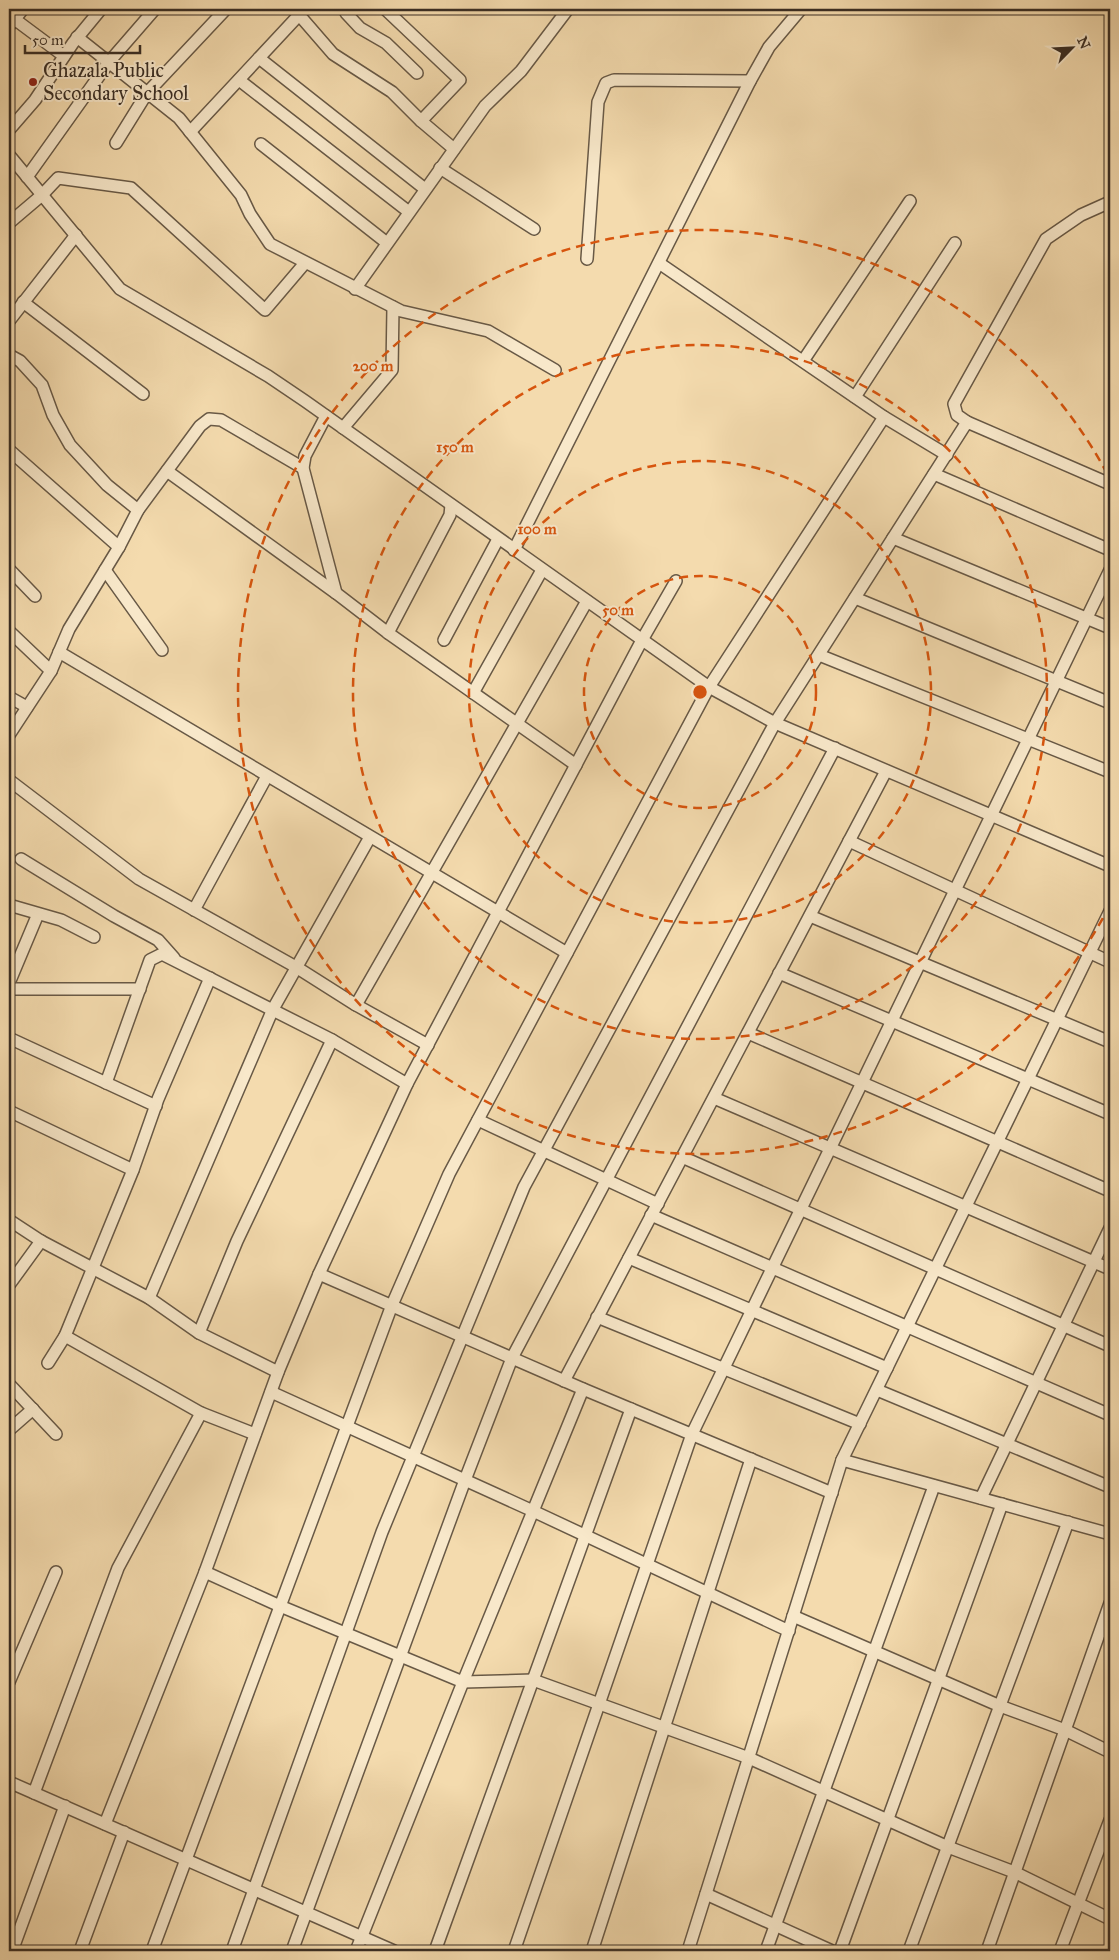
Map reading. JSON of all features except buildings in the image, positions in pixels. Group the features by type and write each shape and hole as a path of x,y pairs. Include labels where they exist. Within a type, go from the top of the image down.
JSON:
{"street":[{"path":"23,9 10,20 64,56"},
{"path":"10,126 35,100 77,37 101,9"},
{"path":"27,177 109,62 155,9"},
{"path":"116,143 147,93 226,9"},
{"path":"385,9 460,80 421,121"},
{"path":"355,289 485,106 521,71 568,9"},
{"path":"346,10 360,28 386,43 417,73"},
{"path":"514,550 750,81 769,47 796,11"},
{"path":"190,132 259,58 296,12 333,54 392,92 421,121 454,149"},
{"path":"77,37 179,118 241,194 250,214 270,244 401,311 488,331 555,370"},
{"path":"259,58 425,189"},
{"path":"239,80 409,212"},
{"path":"587,259 598,102 606,83 614,80 750,81"},
{"path":"261,144 387,243"},
{"path":"9,155 120,289 268,376 709,687 775,723 1110,866"},
{"path":"440,168 534,229"},
{"path":"9,222 42,195 58,178 131,188 265,310 305,263"},
{"path":"803,361 910,202"},
{"path":"1110,202 1081,215 1046,239 954,404 957,415 967,422 1110,484"},
{"path":"9,321 76,235"},
{"path":"855,397 956,243"},
{"path":"659,262 884,417 947,455"},
{"path":"24,302 143,394"},
{"path":"343,428 392,370 394,307"},
{"path":"9,355 20,361 42,384 53,415 70,445 107,485 138,510"},
{"path":"326,416 305,456 303,468 336,594"},
{"path":"152,1951 392,1306 449,1174 709,687 884,417"},
{"path":"9,735 50,671 69,629 119,547 138,510 200,426 210,419 221,420 303,468"},
{"path":"232,1951 382,1532 524,1187 775,723 967,422"},
{"path":"9,450 119,547"},
{"path":"167,471 388,634 576,765"},
{"path":"934,474 1110,550"},
{"path":"388,634 450,515 452,505"},
{"path":"893,538 1110,628"},
{"path":"444,640 498,539"},
{"path":"9,568 34,596"},
{"path":"105,570 162,650"},
{"path":"474,693 542,570"},
{"path":"514,1951 692,1434 1110,570"},
{"path":"105,1824 204,1572 278,1372 319,1274 428,1045 642,640 676,581"},
{"path":"855,598 1110,703"},
{"path":"356,1004 587,601"},
{"path":"9,631 50,671"},
{"path":"59,652 567,953"},
{"path":"819,655 1110,772"},
{"path":"9,697 27,707"},
{"path":"292,1951 465,1480 512,1358 835,748"},
{"path":"564,1381 886,770"},
{"path":"194,910 267,776"},
{"path":"9,780 139,879 296,967 428,1045"},
{"path":"148,1298 273,1009 370,837"},
{"path":"849,841 1110,962"},
{"path":"21,859 114,916 158,940 176,961"},
{"path":"9,905 60,920 94,937"},
{"path":"688,1951 842,1460 1110,911"},
{"path":"9,983 38,914"},
{"path":"810,916 1110,1042"},
{"path":"106,1083 150,960 162,954 332,1040 408,1084"},
{"path":"779,973 1110,1114"},
{"path":"48,1363 64,1336 133,1170 156,1106 210,978"},
{"path":"9,989 140,989"},
{"path":"748,1033 1110,1191"},
{"path":"9,1038 156,1106"},
{"path":"199,1333 237,1241 332,1040"},
{"path":"714,1098 1110,1269"},
{"path":"9,1111 133,1170"},
{"path":"478,1120 658,1204"},
{"path":"682,1157 1110,1346"},
{"path":"651,1216 1110,1415"},
{"path":"9,1220 41,1241 148,1298 199,1333 278,1372"},
{"path":"981,1498 1110,1228"},
{"path":"9,1285 41,1241"},
{"path":"629,1258 887,1368"},
{"path":"319,1274 582,1389 832,1493"},
{"path":"598,1317 860,1424"},
{"path":"64,1336 202,1414 255,1434"},
{"path":"9,1384 56,1434"},
{"path":"356,1951 582,1389"},
{"path":"876,1390 1110,1487"},
{"path":"271,1392 648,1564 789,1631"},
{"path":"9,1430 33,1409"},
{"path":"435,1951 631,1409"},
{"path":"34,1793 118,1568 202,1414"},
{"path":"592,1951 751,1459"},
{"path":"842,1460 1110,1534"},
{"path":"766,1951 934,1486"},
{"path":"840,1951 1002,1504"},
{"path":"909,1951 1068,1522"},
{"path":"9,1682 56,1572"},
{"path":"204,1572 280,1606 463,1682 533,1680 749,1758 948,1847 1014,1872 1110,1919"},
{"path":"987,1951 1110,1602"},
{"path":"793,1616 1000,1706 1065,1730 1110,1752"},
{"path":"10,1786 34,1793 65,1806 394,1951"},
{"path":"12,1951 65,1806"},
{"path":"1060,1951 1110,1820"},
{"path":"80,1951 124,1832"},
{"path":"706,1894 832,1951"}],"place":[{"name":"Ghazala Public Secondary School","path":"33,82"}]}
